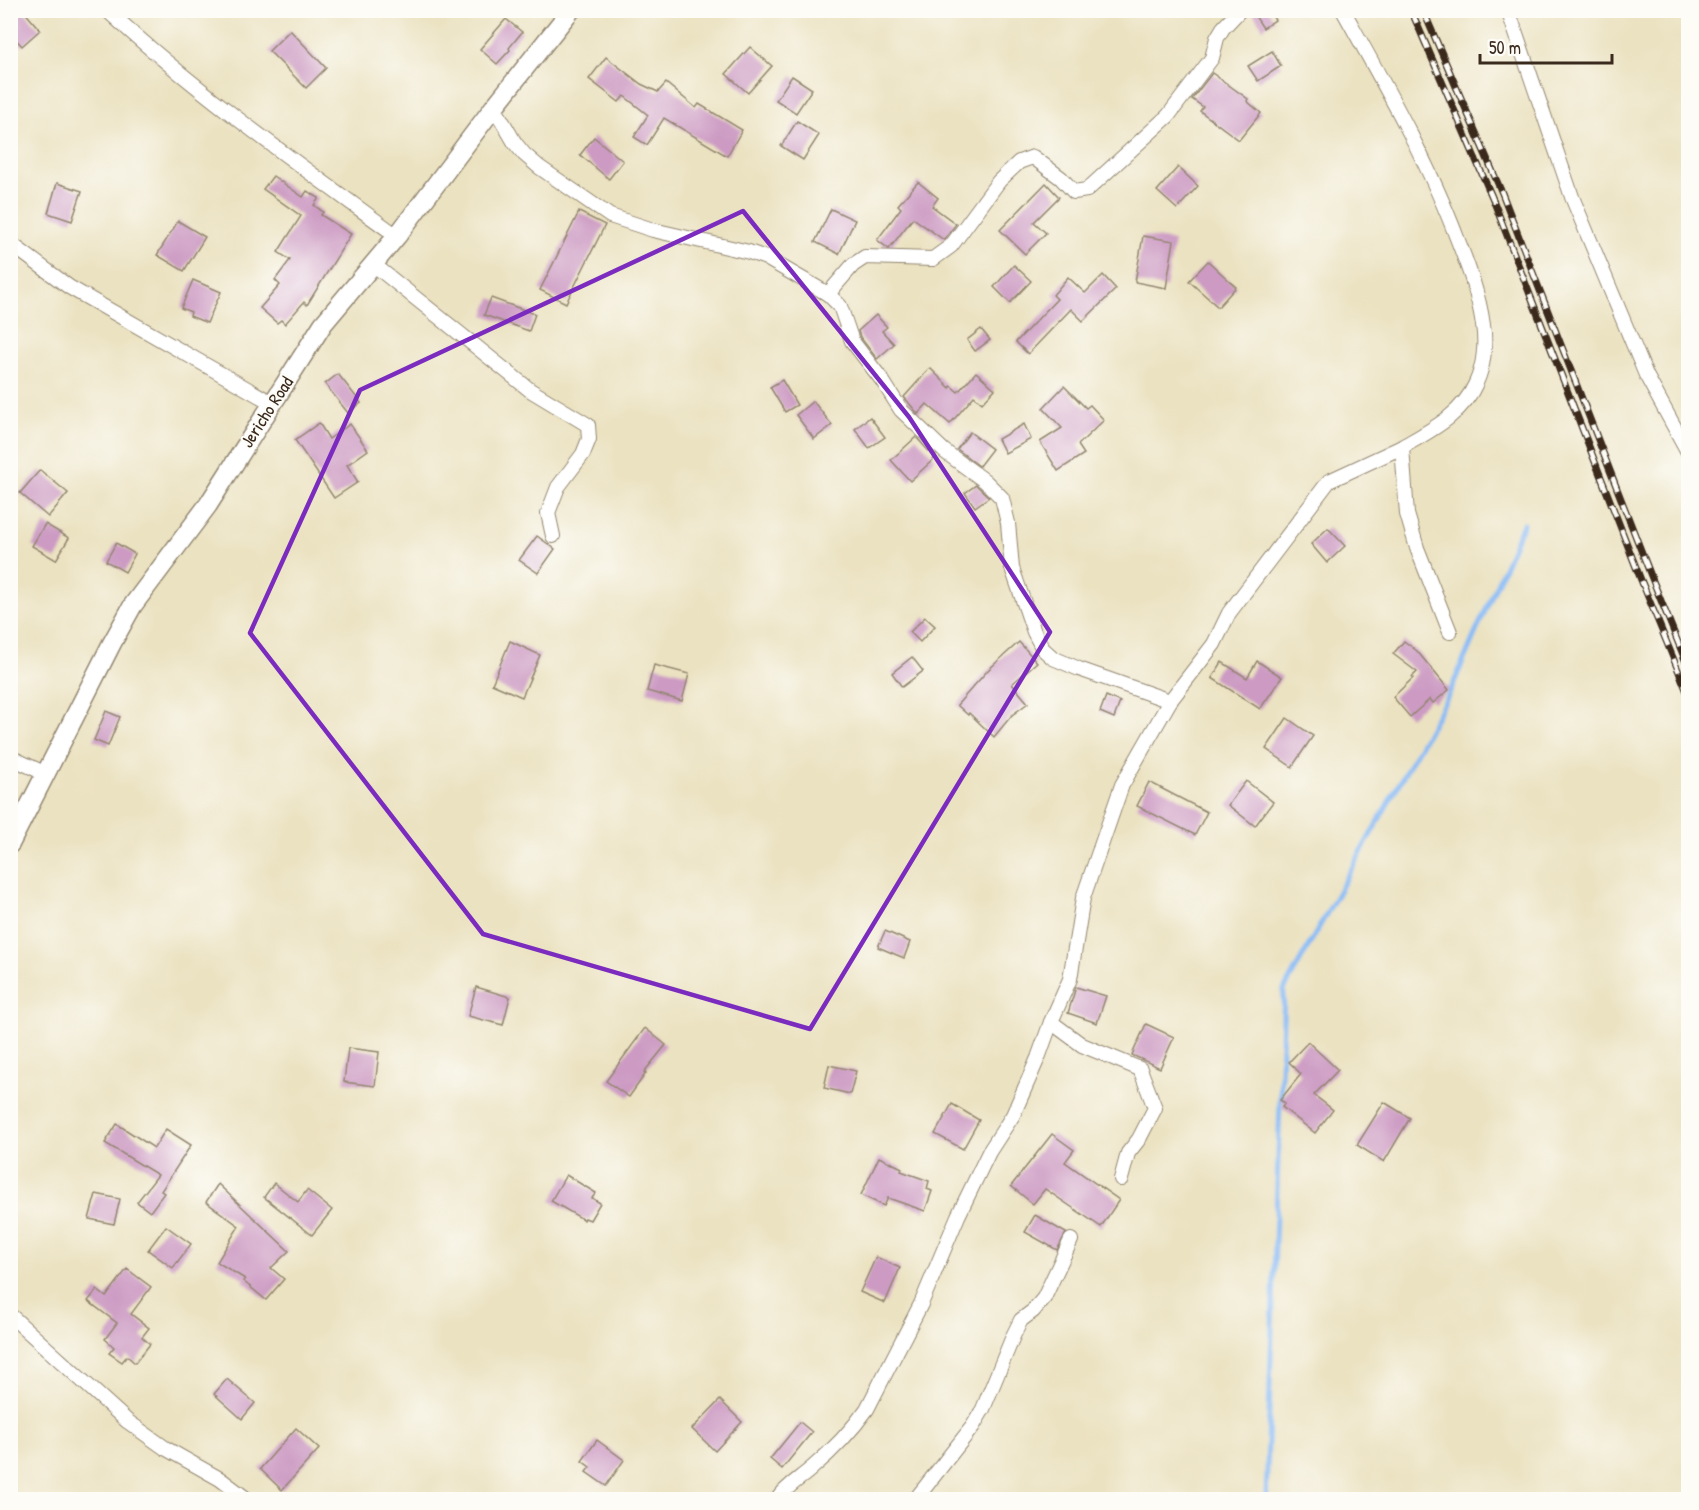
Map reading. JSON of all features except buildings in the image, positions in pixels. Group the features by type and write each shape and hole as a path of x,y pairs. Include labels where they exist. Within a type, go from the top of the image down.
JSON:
{"street":[{"path":"107,10 154,53 206,94 397,236"},
{"name":"Jericho Road","path":"10,844 133,605 208,505 323,324 397,236 494,107 571,10"},
{"path":"828,294 853,265 865,257 933,259 951,246 999,181 1019,162 1033,157 1061,178 1074,192 1087,190 1168,116 1212,58 1217,38 1223,28 1240,10"},
{"path":"777,1500 795,1480 824,1457 867,1408 921,1304 958,1216 984,1163 1013,1115 1038,1058 1070,979 1083,898 1122,785 1170,701 1214,644 1229,613 1329,481 1402,447 1450,418 1468,400 1478,381 1484,357 1483,326 1471,274 1444,205 1390,94 1343,10"},
{"path":"1508,10 1572,197 1646,375 1689,452"},
{"path":"494,107 514,143 524,154 610,216 653,230 766,258 828,294 840,306 852,341 888,388 901,410 944,451 1002,498 1008,523 1012,568 1034,632 1043,649 1053,658 1070,665 1170,701"},
{"path":"10,243 69,287 272,404"},
{"path":"373,264 530,390 588,425 590,439 583,453 558,487 548,513 554,536"},
{"path":"1402,447 1407,514 1421,558 1450,632"},
{"path":"10,757 46,774"},
{"path":"1051,1022 1082,1045 1140,1069 1155,1108 1139,1139 1128,1153 1121,1179"},
{"path":"915,1500 973,1426 983,1409 1021,1320 1044,1298 1071,1240"},
{"path":"10,1315 127,1421 165,1448 220,1479 248,1500"}],"highlighted area":[{"path":"743,211 909,417 1050,632 810,1029 483,934 250,633 360,390"}],"waterway":[{"path":"1266,1500 1284,990 1449,694 1523,524"}],"railway":[{"path":"1411,10 1492,197 1641,580 1688,694"},
{"path":"1423,10 1502,193 1688,667"}]}
